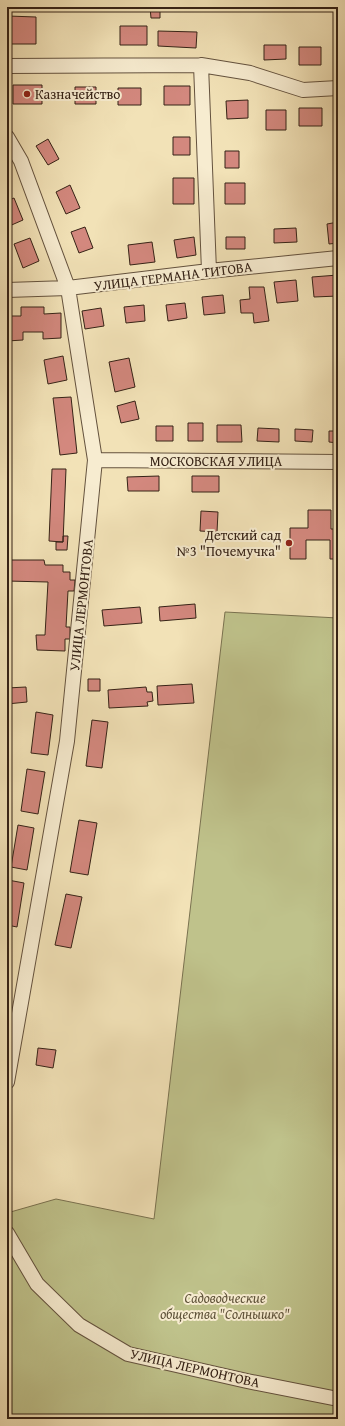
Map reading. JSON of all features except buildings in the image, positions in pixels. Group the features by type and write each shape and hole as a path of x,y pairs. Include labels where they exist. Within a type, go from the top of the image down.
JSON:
{"street":[{"path":"201,65 209,271"},
{"path":"7,66 201,65 250,73 303,90 338,88"},
{"name":"УЛИЦА ЛЕРМОНТОВА","path":"7,137 20,161 68,288 95,460 67,741 7,1082"},
{"name":"УЛИЦА ГЕРМАНА ТИТОВА","path":"7,290 68,288 209,271 338,258"},
{"name":"МОСКОВСКАЯ УЛИЦА","path":"95,460 338,462"},
{"name":"УЛИЦА ЛЕРМОНТОВА","path":"7,1233 37,1284 79,1324 128,1354 241,1380 338,1399"}],"green space":[{"name":"Садоводческие общества \"Солнышко\"","path":"225,612 338,618 338,1419 7,1419 7,1213 56,1199 154,1219"}],"place":[{"name":"Казначейство","path":"27,94"},
{"name":"Детский сад №3 \"Почемучка\"","path":"289,543"}]}
